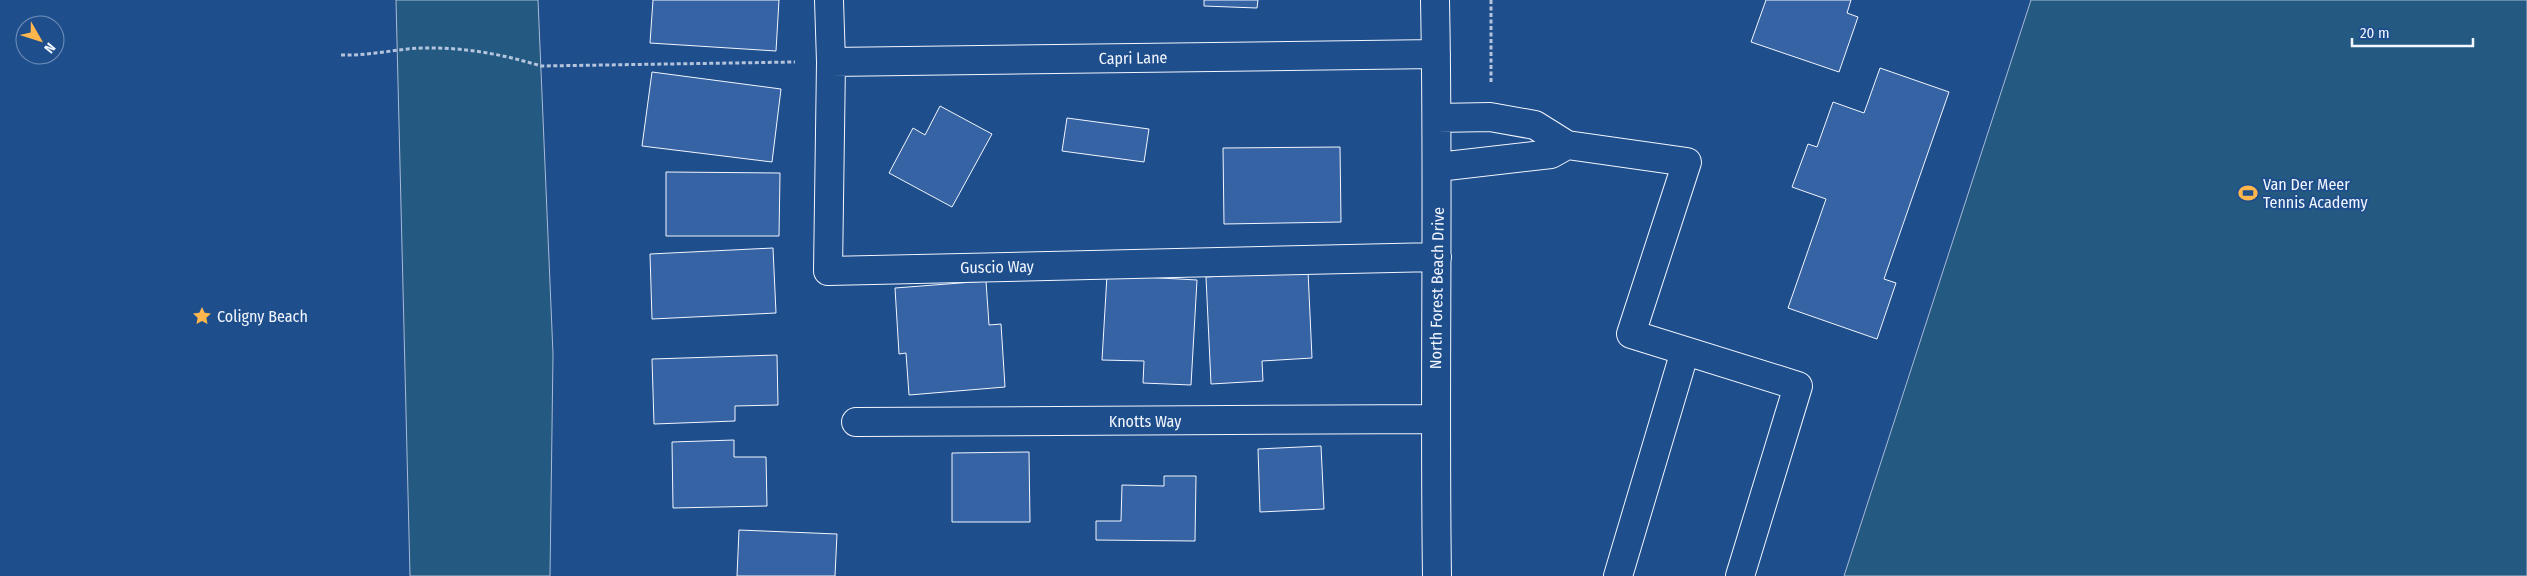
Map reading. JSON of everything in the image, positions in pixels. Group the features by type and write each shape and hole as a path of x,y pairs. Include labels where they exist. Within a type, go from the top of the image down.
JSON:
{"street":[{"name":"Guscio Way","path":"829,0 831,62 828,271 1437,258"},
{"name":"North Forest Beach Drive","path":"1435,0 1438,167 1435,419 1437,576"},
{"name":"Capri Lane","path":"831,62 1436,54"},
{"path":"1437,118 1490,117 1535,125 1567,145 1687,162 1631,334 1798,386 1740,576"},
{"path":"1438,167 1551,154 1567,145"},
{"path":"1618,576 1685,351"},
{"name":"Knotts Way","path":"856,422 1435,419"}],"path":[{"path":"1490,117 1491,0"},
{"path":"341,55 360,56 422,48 463,49 503,55 541,66 831,62"}],"shaded area":[{"path":"396,0 538,0 553,354 550,576 410,576"},
{"name":"Van Der Meer Tennis Academy","path":"2031,0 2527,0 2527,576 1844,576"}],"building":[{"path":"653,0 779,0 776,51 650,43"},
{"path":"1204,0 1258,0 1257,8 1204,6"},
{"path":"1766,0 1851,0 1847,13 1858,17 1839,72 1751,42"},
{"path":"1880,68 1949,92 1884,279 1896,283 1877,339 1788,308 1826,199 1792,187 1808,144 1817,147 1833,102 1864,113"},
{"path":"652,72 781,89 772,162 642,146"},
{"path":"940,106 992,134 952,207 889,173 913,128 925,135"},
{"path":"1067,118 1149,129 1144,162 1062,151"},
{"path":"1340,147 1341,222 1224,224 1223,148"},
{"path":"666,172 780,173 779,236 666,236"},
{"path":"773,248 776,313 652,319 650,254"},
{"path":"1308,271 1312,358 1262,361 1263,381 1211,384 1206,277"},
{"path":"1107,275 1197,280 1191,385 1143,383 1144,361 1102,360"},
{"path":"986,281 989,325 1001,324 1005,387 909,395 906,353 899,354 895,288"},
{"path":"777,355 778,405 735,406 735,421 654,424 652,359"},
{"path":"734,440 734,457 766,457 767,506 673,508 672,442"},
{"path":"1321,446 1324,509 1260,512 1258,449"},
{"path":"1029,452 1030,522 952,522 952,453"},
{"path":"1164,476 1196,476 1195,541 1096,540 1096,521 1121,521 1122,485 1164,486"},
{"path":"739,530 837,534 835,576 737,576"}],"place":[{"name":"Van Der Meer Tennis Academy","path":"2248,193"},
{"name":"Coligny Beach","path":"202,316"}]}
